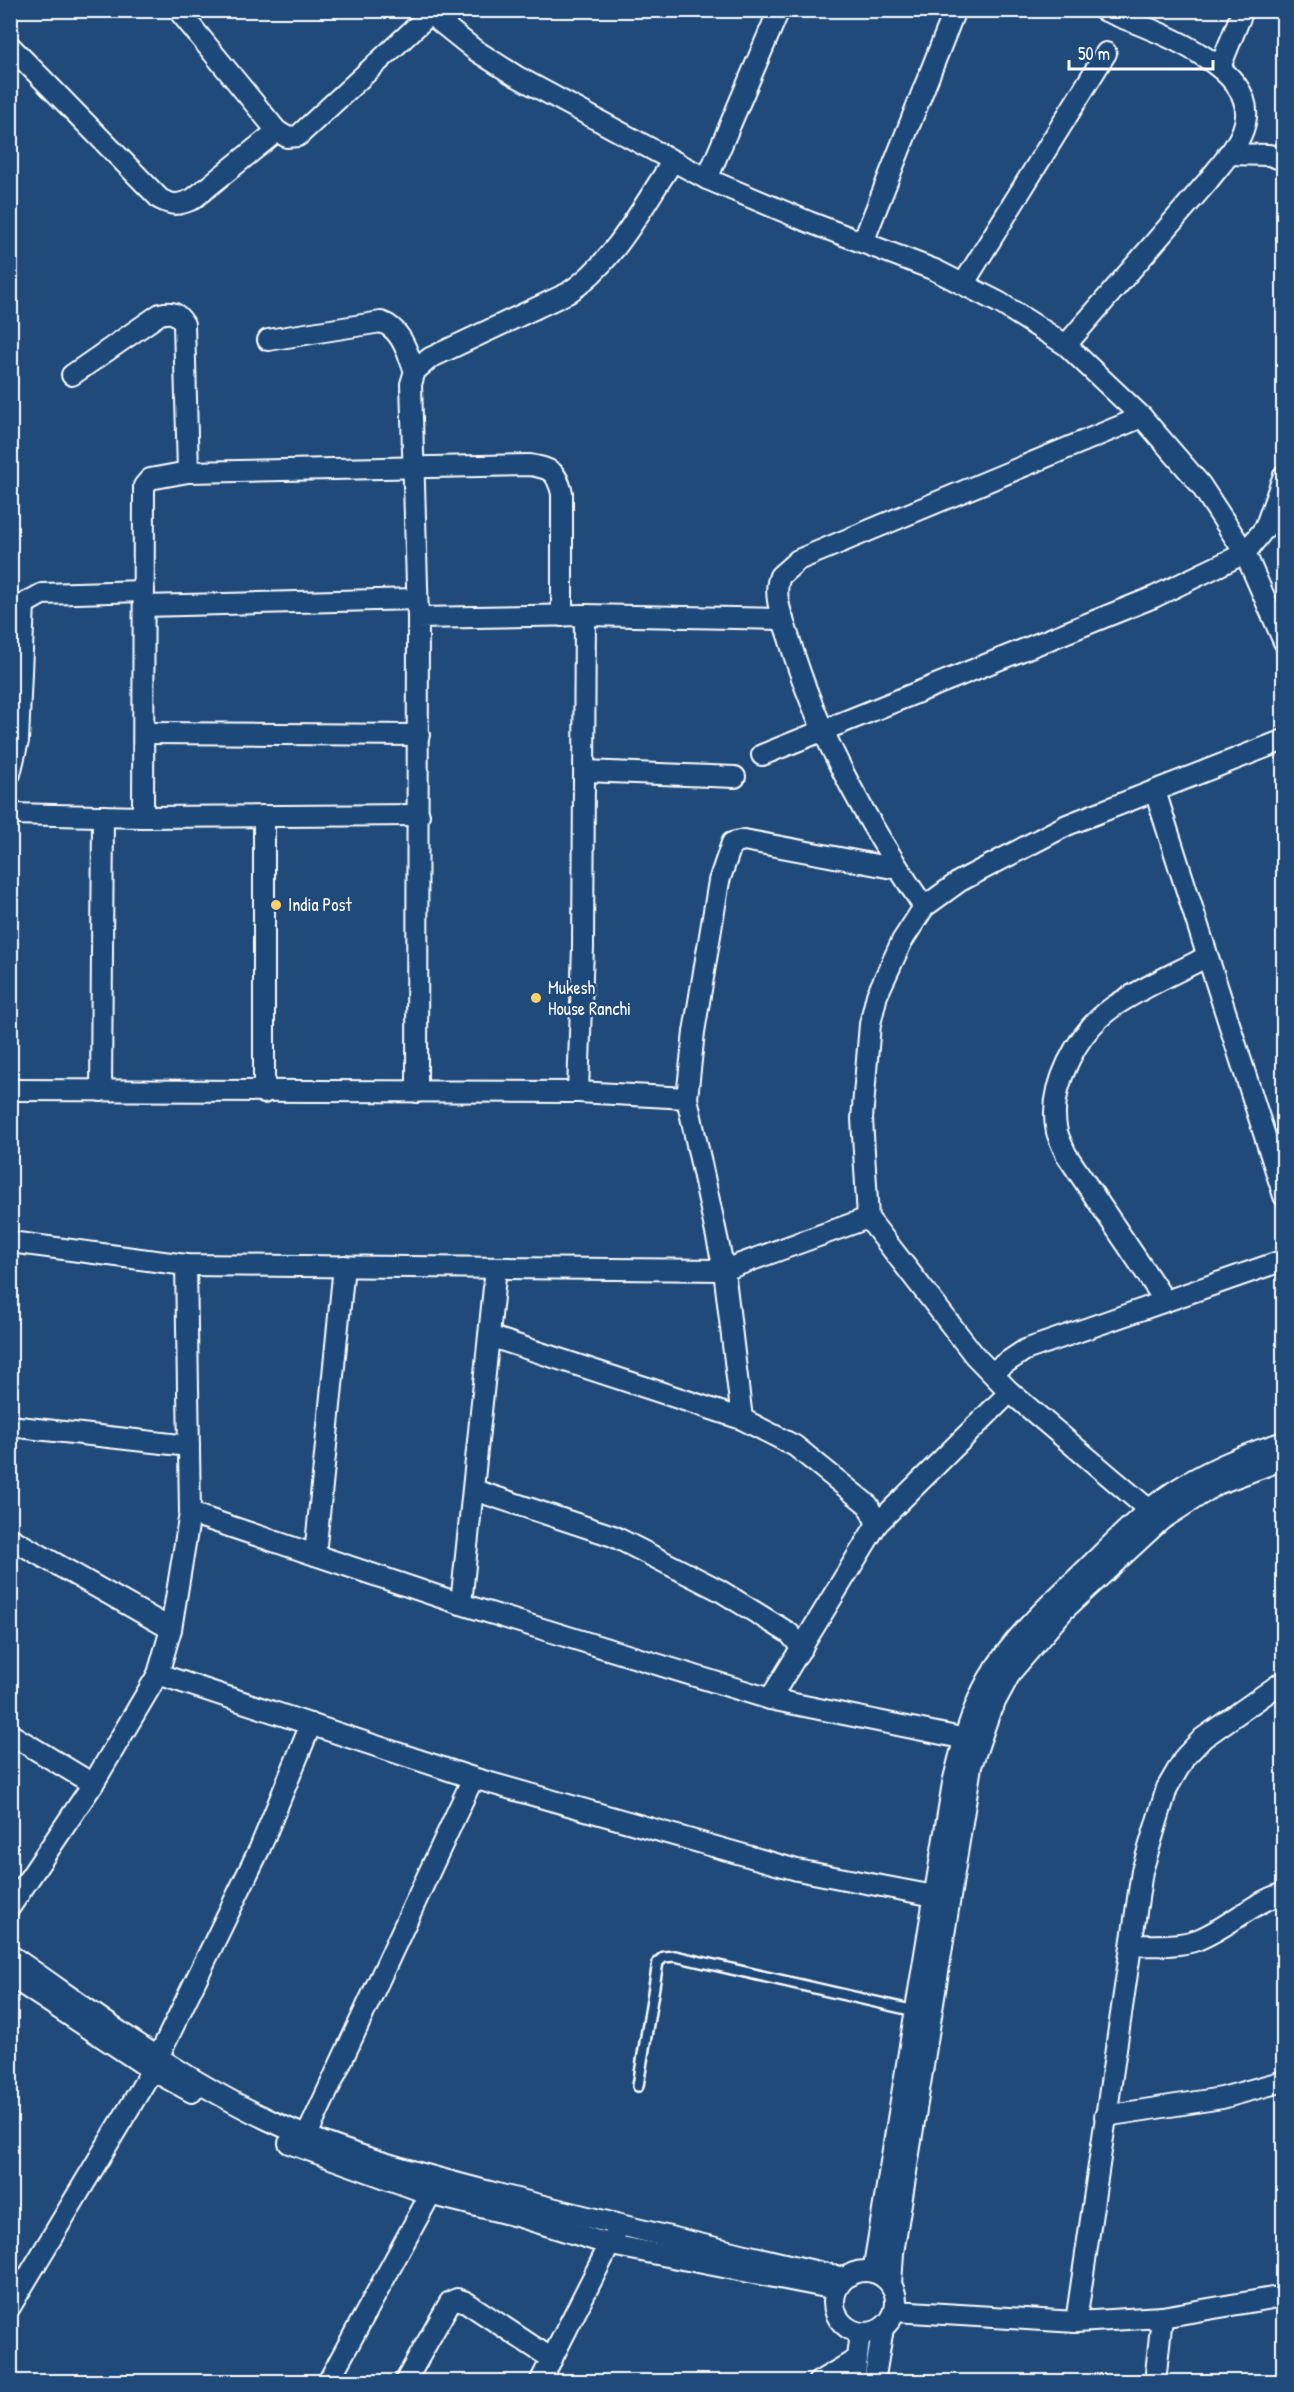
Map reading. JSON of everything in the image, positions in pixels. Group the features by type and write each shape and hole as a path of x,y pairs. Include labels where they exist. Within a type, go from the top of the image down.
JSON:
{"street":[{"path":"178,10 277,131 288,136 298,136 428,12 475,50 516,76 707,179 964,284 1066,345 1142,417 1200,484 1245,553 1284,642"},
{"path":"707,179 779,10"},
{"path":"863,242 955,10"},
{"path":"1066,345 1160,240 1228,154 1240,135 1246,112 1236,86 1220,67 1187,47 1103,10"},
{"path":"1220,67 1243,10"},
{"path":"10,46 160,199 171,205 180,205 193,199 277,131"},
{"path":"964,284 1106,53"},
{"path":"1228,154 1269,155 1284,160"},
{"path":"417,1092 419,735 411,384 415,371 430,358 568,294 587,281 604,264 674,161"},
{"path":"72,375 160,314 170,311 177,314 184,324 188,472"},
{"path":"268,340 381,322 391,326 398,333 415,371"},
{"path":"924,907 898,869 822,730 801,679 777,596 777,582 787,568 798,560 1142,417"},
{"path":"143,817 144,486 150,479 188,472 413,466 530,465 547,468 558,477 562,493 562,616"},
{"path":"762,755 1154,597 1245,553 1264,528 1284,475"},
{"path":"10,774 18,741 24,604 42,594 562,616 783,619"},
{"path":"578,1092 585,771 585,615"},
{"path":"144,733 419,735"},
{"path":"1156,1514 1010,1392 975,1356 868,1218 862,1119 870,1024 890,964 924,907 960,881 1032,842 1284,740"},
{"path":"585,771 735,777"},
{"path":"1155,791 1284,1196"},
{"path":"10,814 143,817 419,815"},
{"path":"101,1091 103,816"},
{"path":"264,816 264,1093"},
{"path":"742,1419 724,1270 687,1098 694,1032 719,881 732,843 744,840 898,869"},
{"path":"1165,1301 1066,1154 1058,1132 1056,1106 1062,1078 1074,1052 1091,1028 1112,1008 1206,957"},
{"path":"10,1090 264,1093 578,1092 687,1098"},
{"path":"10,1242 186,1265 724,1270 868,1218"},
{"path":"992,1372 1025,1350 1284,1260"},
{"path":"10,1907 93,1784 158,1674 171,1629 190,1513 186,1265"},
{"path":"315,1555 344,1266"},
{"path":"461,1604 496,1268"},
{"path":"489,1336 742,1419 795,1446 868,1505 877,1524"},
{"path":"770,1699 877,1524 1010,1392"},
{"path":"10,1426 189,1446"},
{"path":"874,2382 883,2328 894,2298 895,2241 941,1897 953,1783 971,1740 989,1678 1023,1633 1200,1476 1252,1452 1284,1442"},
{"path":"1156,1514 1218,1484 1284,1459"},
{"path":"474,1490 613,1536 719,1590 789,1633 802,1648"},
{"path":"190,1513 461,1604 770,1699 971,1740"},
{"path":"10,1538 171,1629"},
{"path":"158,1674 473,1778 797,1870 941,1897"},
{"path":"1077,2315 1142,1871 1171,1780 1185,1757 1203,1738 1283,1682"},
{"path":"10,2307 154,2064 260,1848 311,1724"},
{"path":"10,1734 93,1784"},
{"path":"304,2142 473,1778"},
{"path":"1132,1946 1184,1944 1197,1940 1254,1905 1284,1893"},
{"path":"873,2272 915,2011 941,1897"},
{"path":"10,1955 154,2064"},
{"path":"10,1976 154,2064 252,2112 304,2142 517,2216 611,2245 840,2284 862,2271 873,2272 894,2298 1077,2315 1162,2317 1284,2296"},
{"path":"1105,2116 1222,2097 1284,2081"},
{"path":"435,2186 619,2226 840,2284"},
{"path":"328,2382 435,2186"},
{"path":"540,2382 619,2226"},
{"path":"840,2284 834,2302 836,2313 850,2329 860,2333 883,2328"},
{"path":"1077,2315 1208,2300 1284,2284"},
{"path":"405,2382 450,2302 457,2299 466,2302 552,2359"},
{"path":"1155,2382 1162,2317"},
{"path":"854,2382 860,2333"},
{"path":"818,2382 856,2359"}],"lane":[{"path":"638,2086 658,1962 664,1957 675,1956 915,2011"}],"place":[{"name":"India Post","path":"276,905"},
{"name":"Mukesh House Ranchi","path":"536,998"}]}
